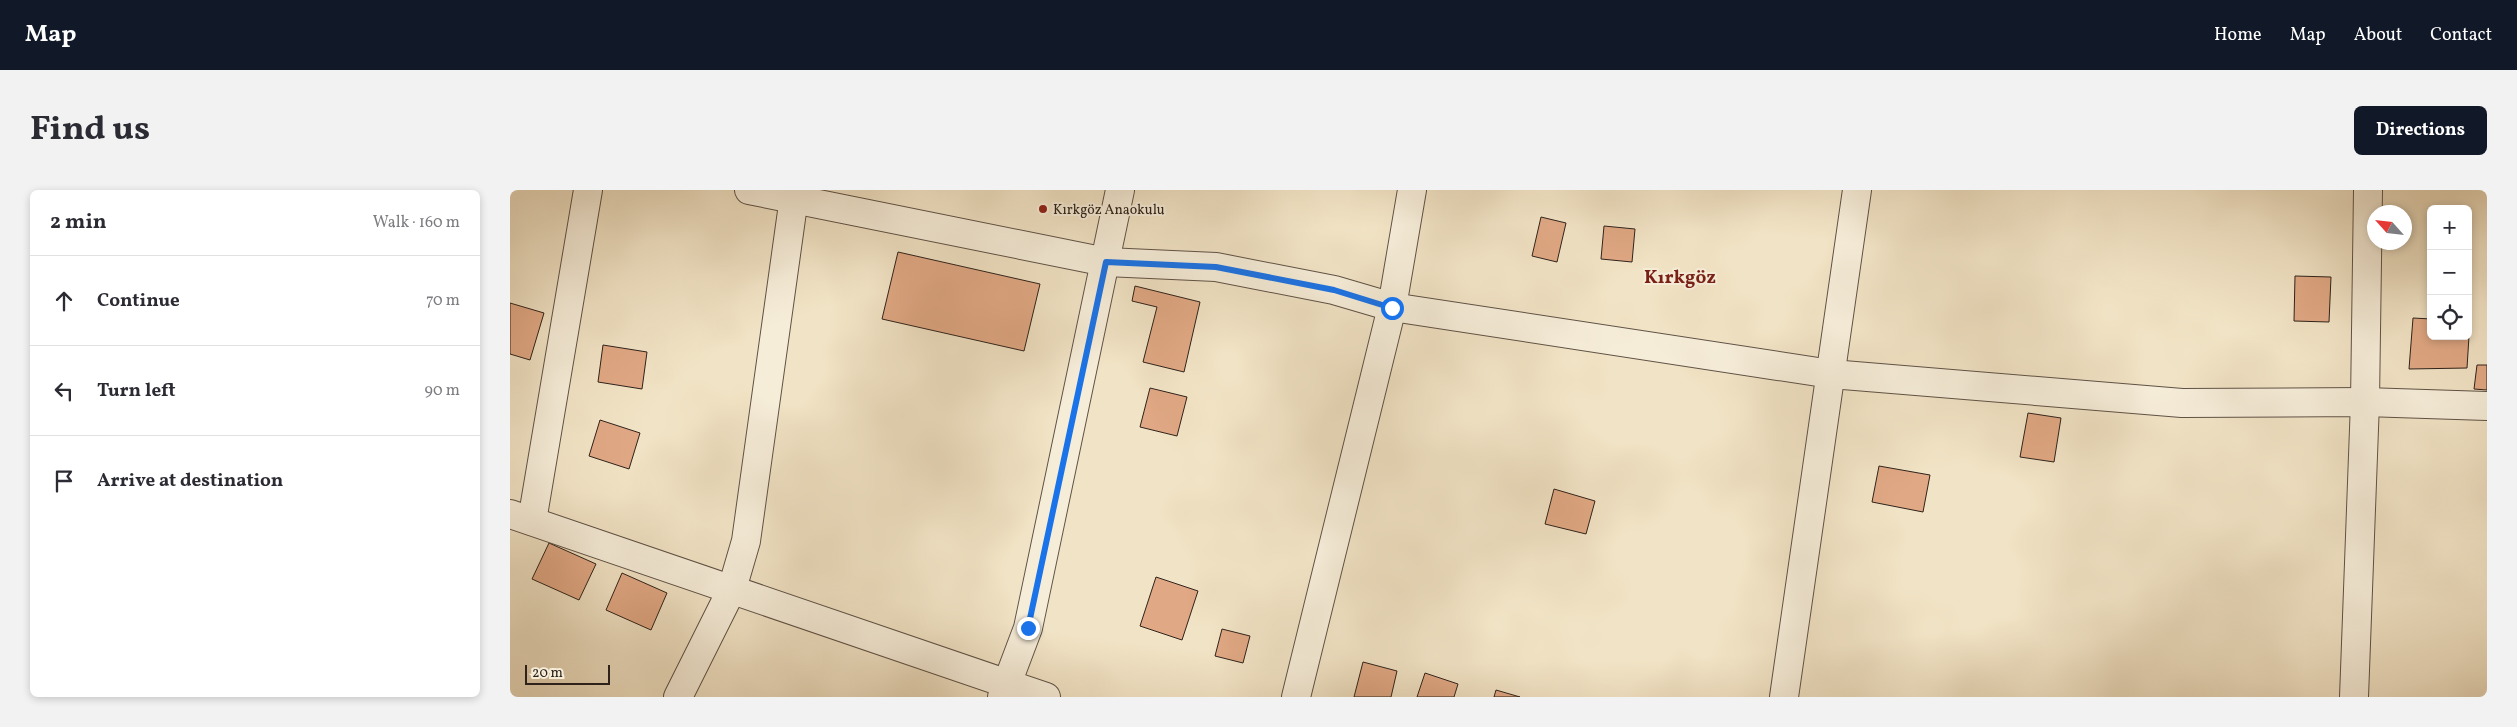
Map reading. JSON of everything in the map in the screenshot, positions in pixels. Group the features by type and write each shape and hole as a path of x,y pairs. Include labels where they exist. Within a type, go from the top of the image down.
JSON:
{"street":[{"path":"588,190 521,517 732,589 1004,690 1046,697"},
{"path":"749,190 794,195 1106,262 1216,267 1334,290 1392,308 1831,374 2182,403 2364,402 2487,406"},
{"path":"1004,690 1028,628 1120,190"},
{"path":"1296,697 1392,308 1412,190"},
{"path":"1784,697 1857,190"},
{"path":"2354,697 2364,402 2368,190"},
{"path":"678,697 732,589 746,541 794,195"}],"building":[{"path":"1541,217 1566,223 1557,262 1532,256"},
{"path":"1604,226 1635,229 1632,262 1601,259"},
{"path":"898,252 1040,284 1024,351 882,319"},
{"path":"2295,276 2331,277 2329,322 2294,321"},
{"path":"1135,286 1200,302 1184,372 1143,362 1157,307 1132,301"},
{"path":"510,303 544,313 530,360 510,354"},
{"path":"2413,318 2427,319 2427,340 2469,340 2467,368 2409,369"},
{"path":"603,345 647,352 642,389 598,382"},
{"path":"2477,365 2487,365 2487,390 2474,389"},
{"path":"1150,388 1187,397 1177,436 1140,427"},
{"path":"2028,413 2061,418 2054,462 2020,457"},
{"path":"600,420 640,433 629,469 589,456"},
{"path":"1879,466 1930,475 1923,512 1872,502"},
{"path":"1554,489 1595,501 1586,534 1545,524"},
{"path":"549,543 596,564 579,600 532,579"},
{"path":"622,573 667,593 651,630 606,610"},
{"path":"1156,577 1198,591 1182,640 1140,626"},
{"path":"1222,629 1250,636 1243,663 1215,656"},
{"path":"1363,662 1397,671 1391,697 1354,697"},
{"path":"1425,673 1458,684 1454,697 1417,697"},
{"path":"1496,690 1520,697 1494,697"}],"place":[{"name":"Kırkgöz Anaokulu","path":"1043,209"}],"district":[{"name":"Kırkgöz","path":"1680,276"}],"route":[{"path":"1028,628 1106,262 1216,267 1334,290 1392,308"}]}
